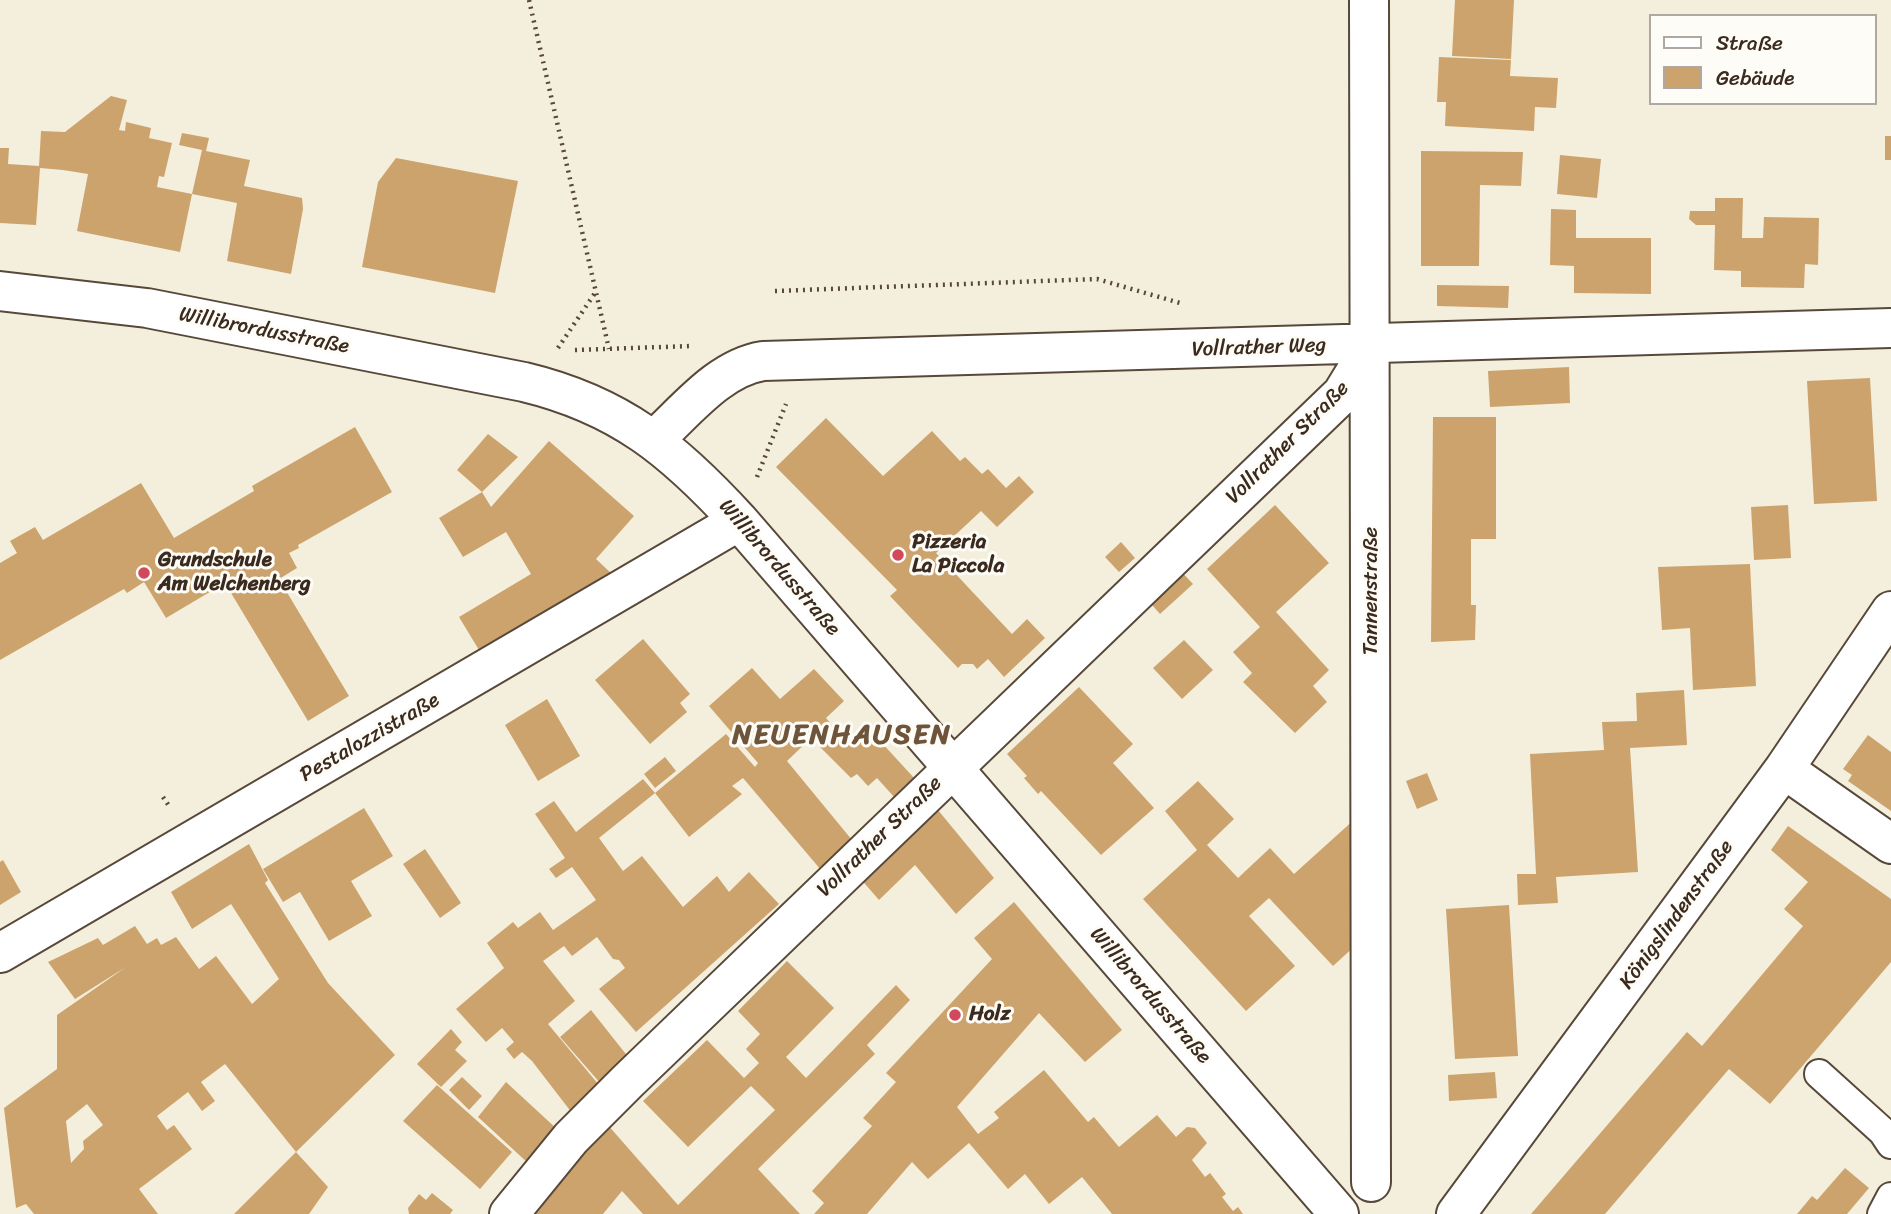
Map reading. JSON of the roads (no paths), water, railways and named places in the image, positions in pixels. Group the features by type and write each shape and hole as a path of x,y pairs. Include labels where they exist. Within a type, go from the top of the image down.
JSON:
{"street":[{"name":"Tannenstraße","path":"1369,0 1372,345 1371,1182"},
{"name":"Willibrordusstraße","path":"0,291 147,308 524,382 578,398 655,439 685,465 739,521 1339,1214"},
{"name":"Vollrather Weg","path":"655,439 720,380 736,369 763,361 1891,328"},
{"name":"Vollrather Straße","path":"509,1214 571,1138 609,1100 1342,394 1372,345"},
{"name":"Pestalozzistraße","path":"0,953 739,521"},
{"name":"Königslindenstraße","path":"1455,1214 1784,769 1891,611"},
{"path":"1784,769 1891,844"}],"lane":[{"path":"1819,1074 1883,1132 1891,1144"},
{"path":"1882,1214 1891,1197"}],"place":[{"name":"Pizzeria La Piccola","path":"898,555"},
{"name":"Grundschule Am Welchenberg","path":"144,573"},
{"name":"Holz","path":"955,1015"}],"district":[{"name":"NEUENHAUSEN","path":"842,736"}]}
